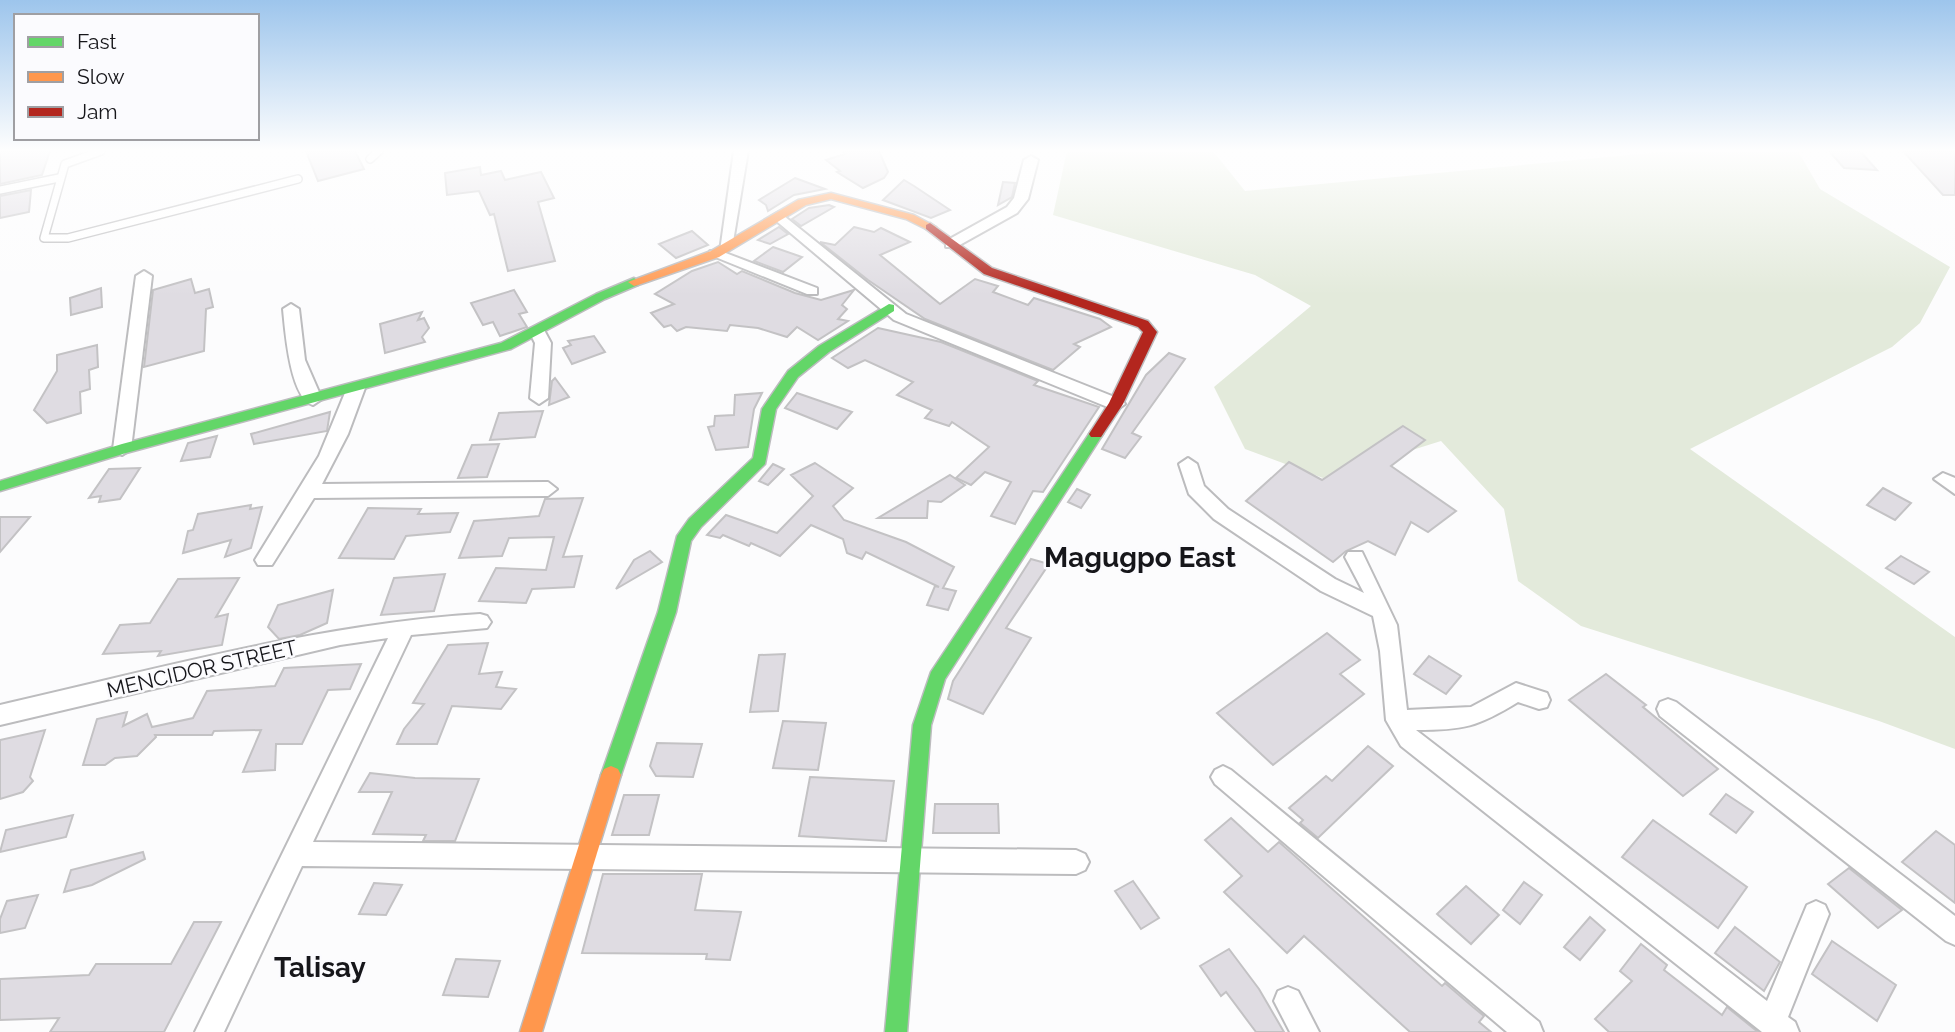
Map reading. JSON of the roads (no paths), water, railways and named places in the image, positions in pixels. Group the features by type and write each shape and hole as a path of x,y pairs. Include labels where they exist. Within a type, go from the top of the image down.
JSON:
{"street":[{"path":"720,251 731,199"},
{"path":"0,486 122,449 481,354 538,333 565,313 603,293 720,251 811,199"},
{"path":"843,199 910,217 988,271 1148,328 1150,332 1116,404 937,677 922,725 897,1032"},
{"path":"951,244 1012,210 1021,199"},
{"path":"779,216 889,309 915,326 1116,404"},
{"path":"720,251 812,291"},
{"path":"122,449 144,276"},
{"path":"291,309 297,360 313,399"},
{"path":"531,1032 584,855 667,612 683,540 695,523 760,460 764,451 770,405 778,390 792,375 846,333 889,309"},
{"path":"538,333 543,343 538,398"},
{"path":"265,560 308,491 348,415 356,388"},
{"path":"1188,464 1196,489 1221,514 1328,585 1382,611"},
{"path":"308,491 548,489"},
{"path":"1354,557 1382,611 1389,635 1391,698 1397,720 1409,740 1778,1027 1816,914"},
{"name":"MENCIDOR STREET","path":"2,718 340,637 404,627 481,622"},
{"path":"209,1032 404,627"},
{"path":"1397,720 1455,720 1476,716 1516,692 1539,700"},
{"path":"1668,709 1955,932"},
{"path":"1223,777 1529,1032"},
{"path":"295,854 1076,862"},
{"path":"1288,1002 1305,1032"}],"lane":[{"path":"53,199 43,233 44,238 49,240 68,238 219,199"}],"district":[{"name":"Magugpo East","path":"1140,557"},
{"name":"Talisay","path":"320,967"}]}
